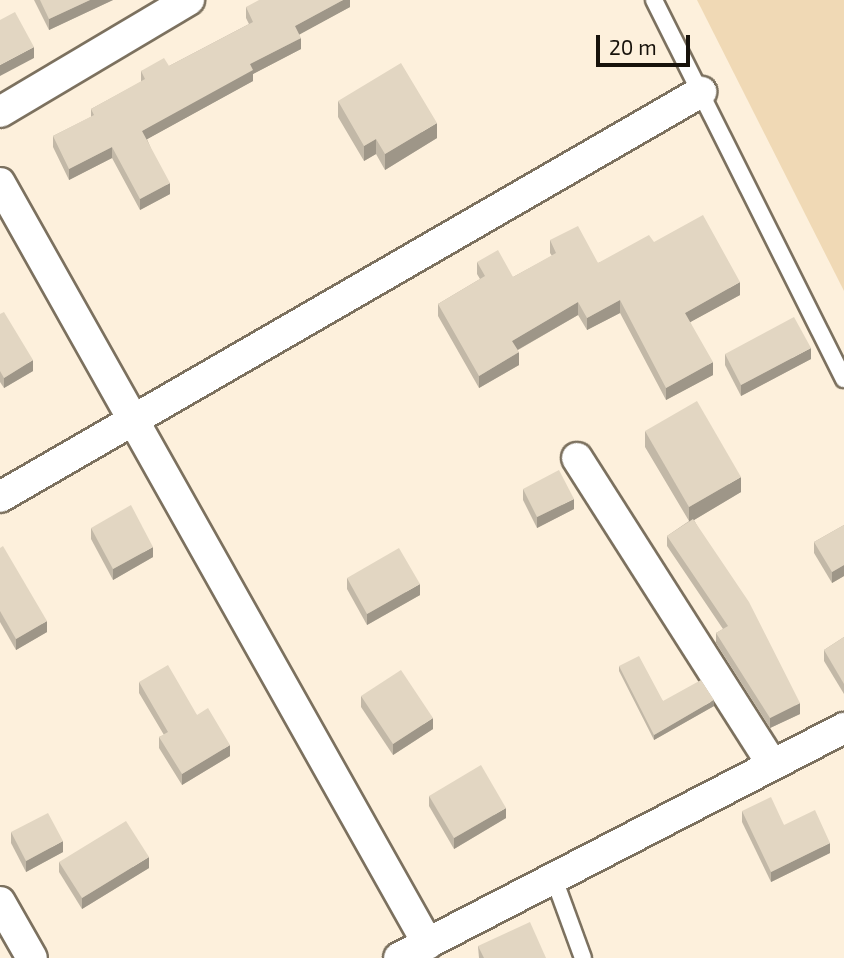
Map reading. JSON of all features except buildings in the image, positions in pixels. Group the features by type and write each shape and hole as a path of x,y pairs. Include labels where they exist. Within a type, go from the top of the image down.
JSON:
{"street":[{"path":"0,112 190,0"},
{"path":"0,497 701,92"},
{"path":"0,183 130,421 428,944"},
{"path":"577,458 772,764"},
{"path":"399,958 553,876 844,729"},
{"path":"0,902 32,958"}],"lane":[{"path":"654,0 844,379"},
{"path":"553,876 583,958"}],"shaded area":[{"path":"697,0 844,0 844,291"}]}
